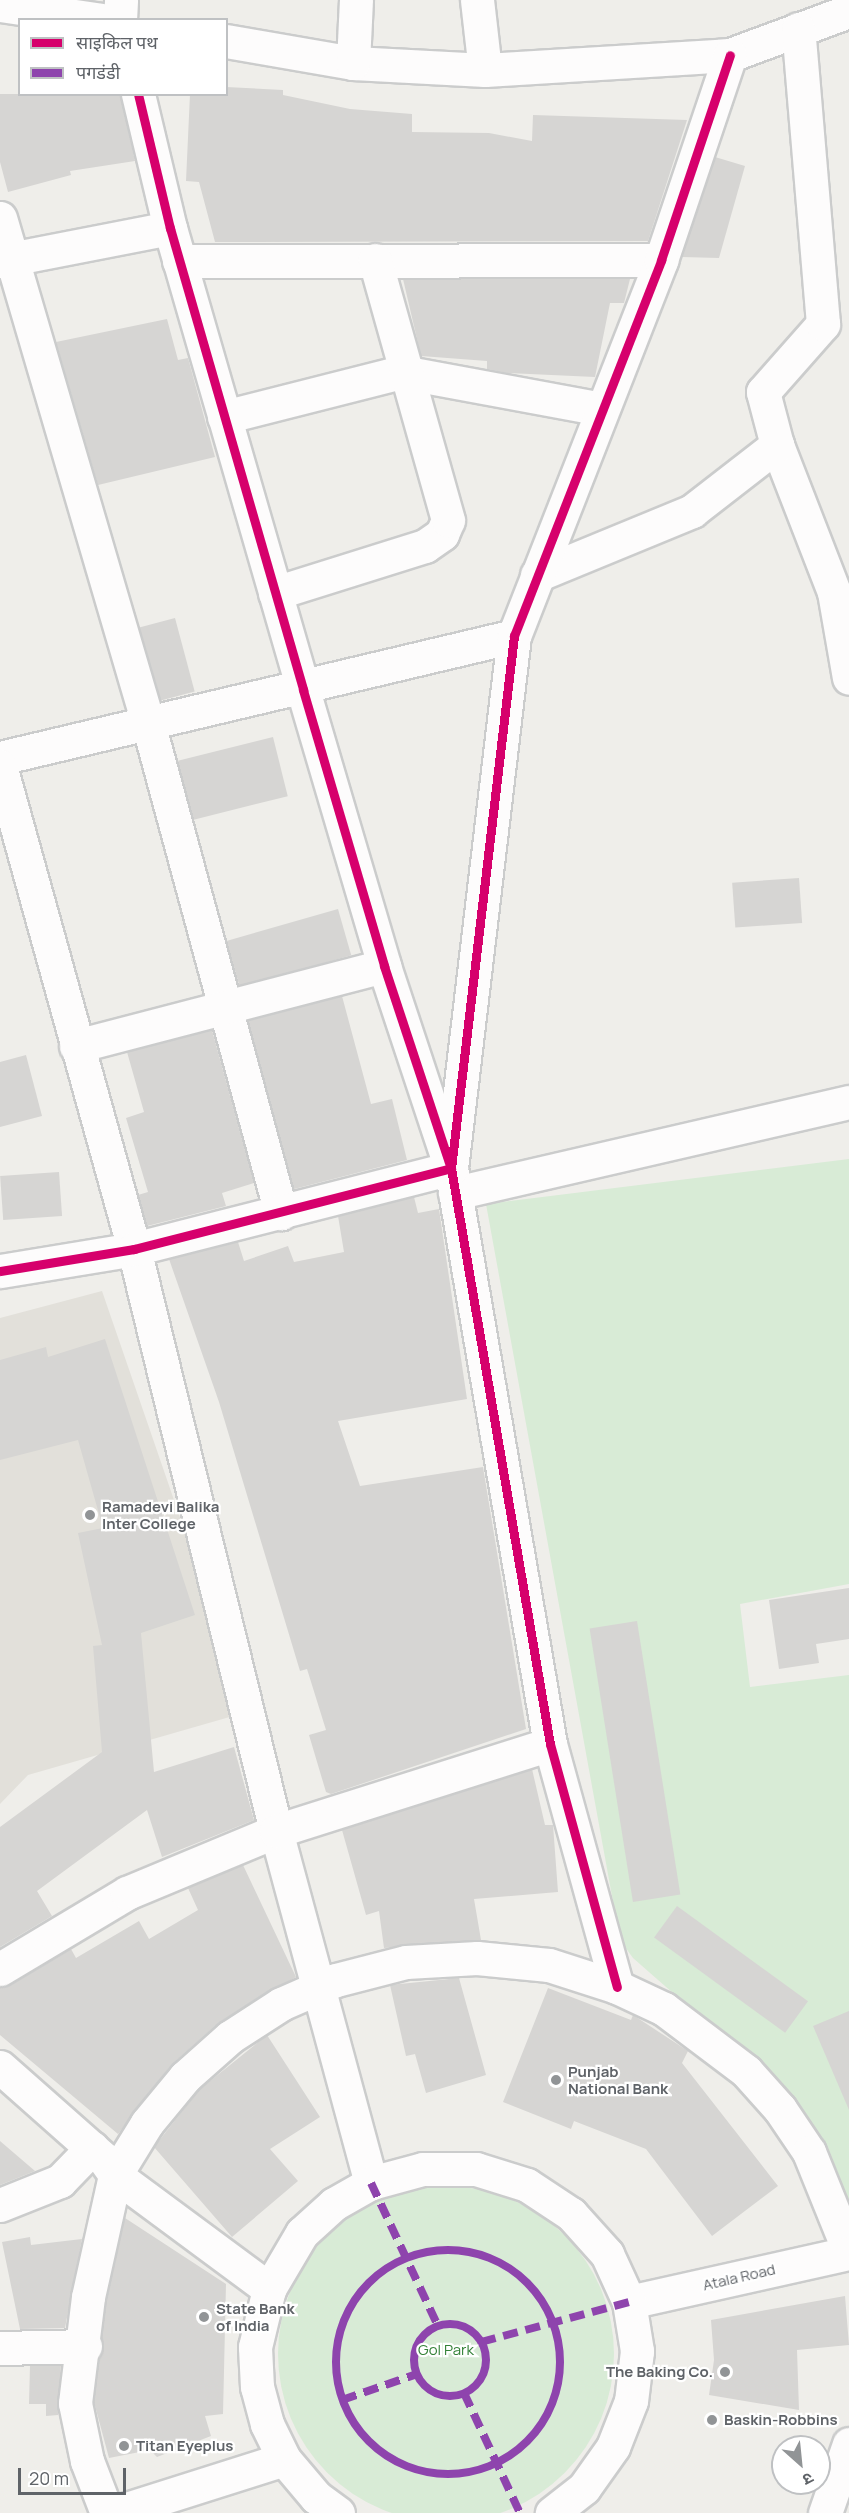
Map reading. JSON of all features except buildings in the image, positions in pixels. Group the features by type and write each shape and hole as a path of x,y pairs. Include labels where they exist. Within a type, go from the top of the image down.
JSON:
{"street":[{"path":"120,18 121,0"},
{"path":"353,63 356,0"},
{"path":"477,0 485,70"},
{"path":"0,5 88,18"},
{"path":"228,41 353,63 485,70 730,55 798,29 835,9"},
{"path":"798,29 824,324 763,392 777,446 834,592 849,678"},
{"path":"453,1181 514,636 661,260 730,55"},
{"path":"138,96 179,261 303,690 384,966 453,1181 550,1744 617,1987"},
{"path":"0,218 4,260 148,723 222,1010 281,1213"},
{"path":"4,260 170,228"},
{"path":"275,593 425,546 442,534 448,520 445,501 402,372 375,260"},
{"path":"179,261 661,260"},
{"path":"224,417 402,372 601,409"},
{"path":"537,575 692,511 777,446"},
{"path":"0,758 303,690 514,636"},
{"path":"0,766 134,1249 316,1989 372,2183"},
{"path":"76,1046 222,1010 384,966"},
{"path":"0,1271 134,1249 281,1213 849,1102"},
{"path":"0,1970 127,1893 276,1831 550,1744"},
{"path":"106,2513 87,2461 75,2403 85,2346 88,2297 115,2175 141,2131 185,2077 230,2037 281,2004 316,1989 406,1962 477,1958 549,1965 617,1987 664,2009 707,2037 780,2109 809,2152 849,2252"},
{"path":"0,2067 92,2148 115,2175 269,2289"},
{"path":"0,2205 60,2181 92,2148"},
{"path":"338,2513 316,2497 284,2459 267,2424 257,2387 255,2347 269,2289 302,2233 334,2204 372,2183 423,2169 476,2169 527,2185 571,2214 607,2254 629,2302 637,2351 631,2401 613,2447 584,2488 552,2513"},
{"name":"Atala Road","path":"629,2302 849,2252"},
{"path":"0,2348 85,2346"},
{"path":"825,2513 849,2444"},
{"path":"114,2513 284,2459"}],"shaded area":[{"name":"Ramadevi Balika Inter College","path":"102,1291 247,1712 28,1775 0,1804 0,1318"}],"green space":[{"path":"849,1159 849,1584 740,1604 750,1687 849,1675 849,2217 843,2219 795,2100 633,1958 620,1940 486,1204"},
{"name":"Gol Park","path":"446,2186 495,2193 525,2206 553,2224 576,2247 594,2275 607,2305 613,2338 611,2387 601,2418 586,2447 576,2461 553,2484 525,2502 498,2514 394,2514 353,2494 327,2473 306,2447 291,2418 281,2387 278,2354 281,2321 291,2290 306,2261 327,2235 353,2214 382,2199 413,2189"}],"marked path":[{"path":"371,2183 438,2326"},
{"path":"437,2250 459,2250 481,2254 501,2263 519,2275 535,2291 556,2329 560,2362 556,2395 552,2405 535,2433 519,2449 481,2470 459,2474 437,2474 415,2470 395,2461 377,2449 361,2433 340,2395 336,2373 336,2351 340,2329 349,2309 361,2291 377,2275 415,2254 437,2250"},
{"path":"481,2342 629,2302"},
{"path":"450,2324 470,2330 480,2340 486,2360 480,2380 470,2390 450,2396 430,2390 420,2380 414,2360 420,2340 430,2330 450,2324"},
{"path":"342,2400 417,2374"},
{"path":"464,2393 520,2513"}],"cycle path":[{"path":"0,1271 134,1249 451,1168 514,636 661,260 730,55"},
{"path":"138,96 170,228 303,690 384,966 451,1168 550,1744 617,1987"}],"place":[{"name":"Ramadevi Balika Inter College","path":"90,1515"},
{"name":"Punjab National Bank","path":"556,2080"},
{"name":"State Bank of India","path":"204,2317"},
{"name":"The Baking Co.","path":"725,2372"},
{"name":"Baskin-Robbins","path":"712,2420"},
{"name":"Titan Eyeplus","path":"124,2446"}]}
